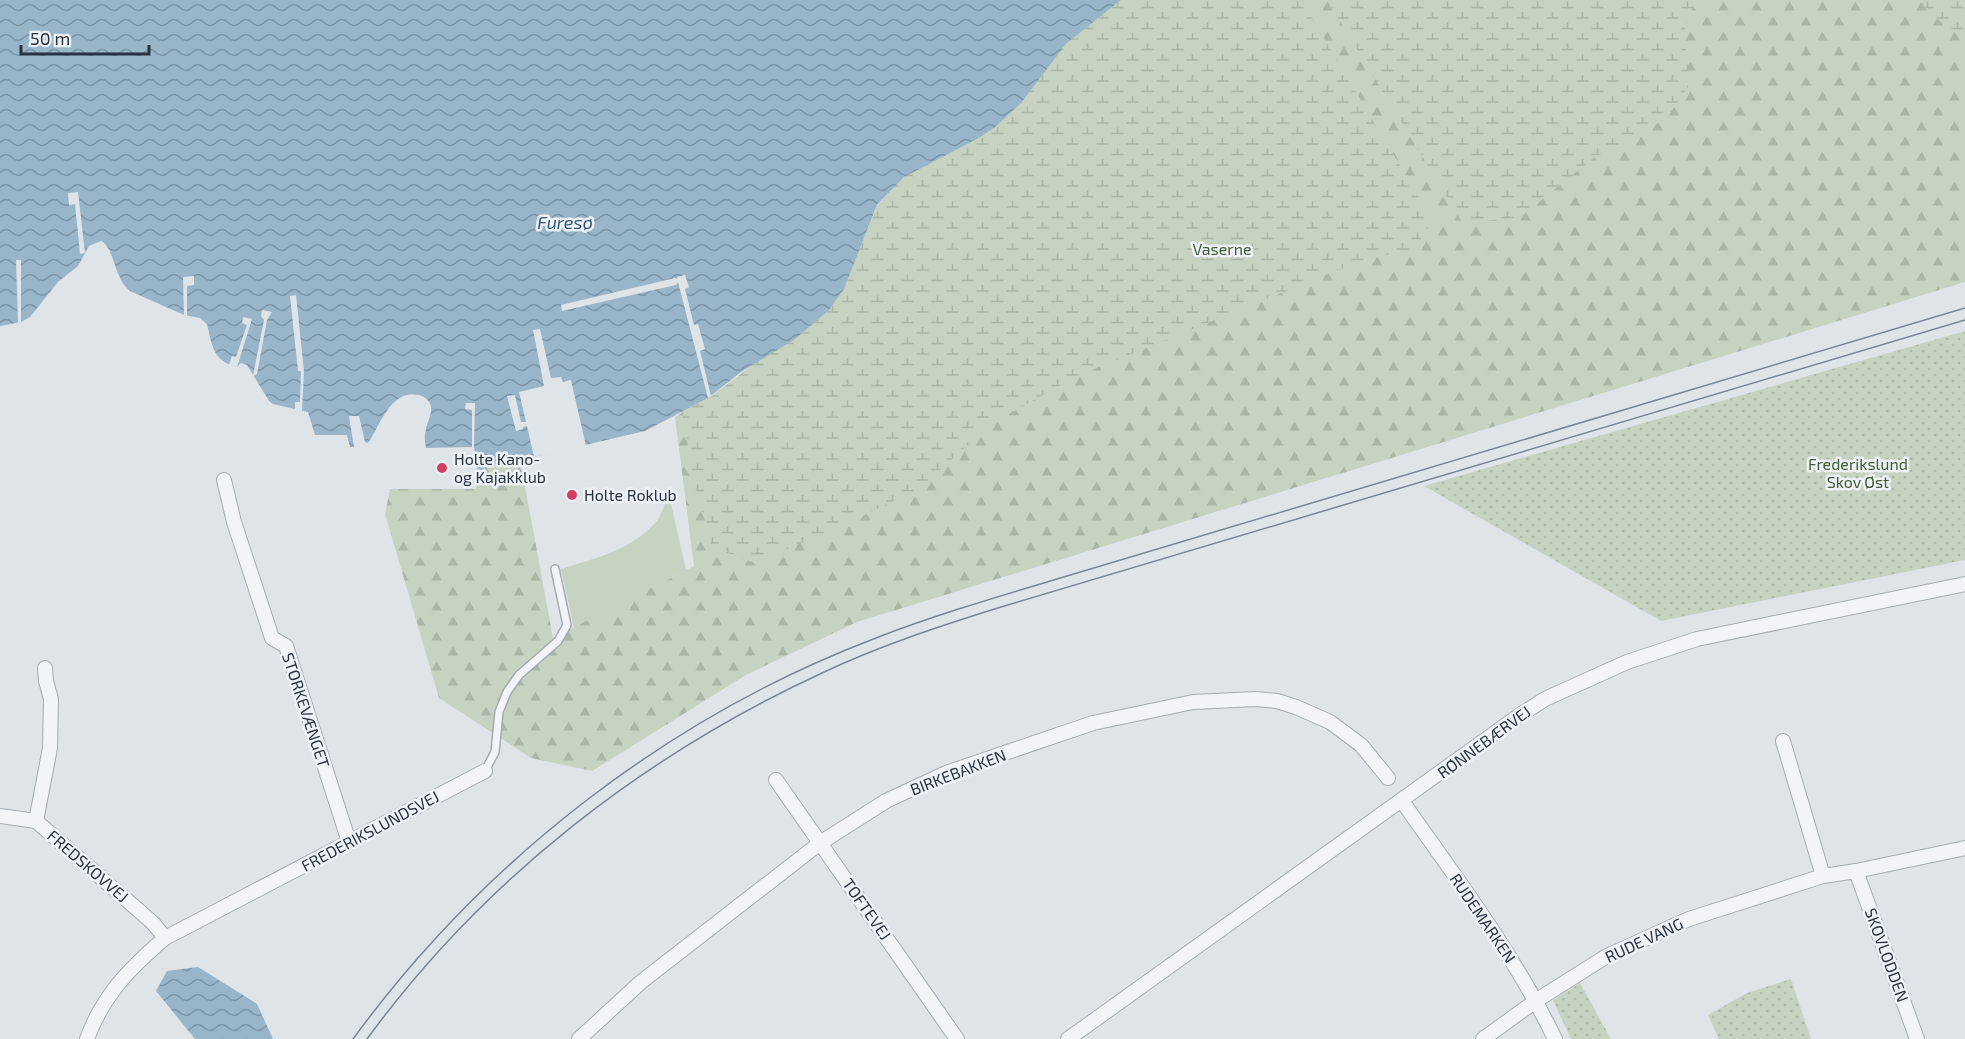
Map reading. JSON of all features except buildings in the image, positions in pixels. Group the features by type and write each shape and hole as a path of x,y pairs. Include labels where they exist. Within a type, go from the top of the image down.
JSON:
{"street":[{"name":"STORKEVÆNGET","path":"224,480 234,522 272,638 286,646 349,843"},
{"name":"RØNNEBÆRVEJ","path":"1068,1039 1545,699 1627,662 1697,639 1965,584"},
{"path":"36,821 50,748 51,699 45,668"},
{"name":"BIRKEBAKKEN","path":"579,1039 641,982 820,843 886,801 946,773 1093,723 1193,702 1256,699 1277,701 1330,722 1361,746 1388,777"},
{"path":"1783,741 1823,876"},
{"name":"FREDERIKSLUNDSVEJ","path":"87,1039 94,1021 112,991 134,965 165,938 485,771"},
{"name":"TOFTEVEJ","path":"776,780 957,1039"},
{"name":"RUDEMARKEN","path":"1402,801 1433,843 1537,1000 1556,1039"},
{"name":"FREDSKOVVEJ","path":"0,816 36,821 153,923 165,938"},
{"name":"RUDE VANG","path":"1483,1039 1537,1000 1607,956 1689,919 1823,876 1965,848"},
{"name":"SKOVLODDEN","path":"1856,871 1917,1039"}],"lane":[{"name":"FREDERIKSLUNDSVEJ","path":"485,771 495,752 499,712 507,692 519,675 558,641 567,625 555,569"}],"green space":[{"name":"Vaserne","path":"1121,0 1965,0 1965,282 857,622 746,675 592,771 531,758 439,698 385,514 390,489 476,489 477,472 507,459 520,459 553,638 694,566 675,417 712,396 762,358 795,339 829,310 844,289 863,242 910,174 1038,80 1058,53"},
{"path":"1121,0 1301,0 1433,221 1414,249 1360,261 1075,377 993,423 918,489 844,525 755,563 712,547 695,485 682,412 712,396 762,358 795,339 829,310 844,289 877,206 904,177 994,128 1021,103 1066,44"},
{"path":"1327,0 1695,0 1684,32 1690,84 1666,119 1595,157 1519,218 1462,222"},
{"path":"1919,0 1965,0 1965,38 1934,17"},
{"name":"Frederikslund Skov Øst","path":"1965,331 1965,560 1661,621 1424,486"},
{"path":"669,495 686,570 574,628 561,569 613,552 636,539 657,521"},
{"path":"1791,979 1811,1039 1719,1039 1708,1015 1747,993"},
{"path":"1580,983 1611,1039 1571,1039 1553,1000"}],"water":[{"name":"Furesø","path":"0,0 1121,0 1066,44 1021,103 994,128 904,177 877,205 844,289 829,310 795,339 741,372 708,398 645,431 534,457 507,459 477,472 474,447 426,448 425,434 431,407 427,399 419,395 409,394 394,403 382,418 368,443 365,442 359,416 349,416 354,447 350,447 347,435 315,435 308,412 273,404 247,365 241,363 237,367 222,361 214,351 207,324 200,318 184,315 130,291 120,278 109,250 101,241 89,246 78,266 58,282 30,317 21,322 0,326"},
{"path":"198,967 257,1004 273,1039 195,1039 156,991 167,971"}],"pier":[{"path":"78,192 85,253 80,254 75,204 69,205 68,193"},
{"path":"16,260 21,260 21,322 18,323"},
{"path":"685,275 689,287 685,289 694,325 698,324 705,349 700,351 711,396 708,398 678,282 676,285 562,311 561,305 677,279"},
{"path":"194,276 194,285 187,286 187,316 184,315 183,277"},
{"path":"296,295 304,371 302,411 295,410 295,402 300,402 301,371 298,371 290,296"},
{"path":"262,310 272,312 267,320 257,374 253,376 264,320 261,316"},
{"path":"243,317 252,319 237,367 229,365 232,356 236,357 247,325 242,323"},
{"path":"540,329 551,378 561,377 563,382 571,380 586,446 534,457 527,426 516,431 507,396 515,395 521,422 526,422 519,392 544,386 533,330"},
{"path":"466,403 475,403 474,447 472,447 472,410 465,409"}],"tram line":[{"path":"353,1039 405,974 461,912 521,854 586,801 654,752 725,709 799,671 876,638 943,614 1965,308"},
{"path":"367,1039 413,981 462,926 515,875 571,827 630,783 692,743 756,706 844,663 910,637 1001,607 1965,320"}],"place":[{"name":"Holte Kano- og Kajakklub","path":"442,468"},
{"name":"Holte Roklub","path":"572,495"}]}
